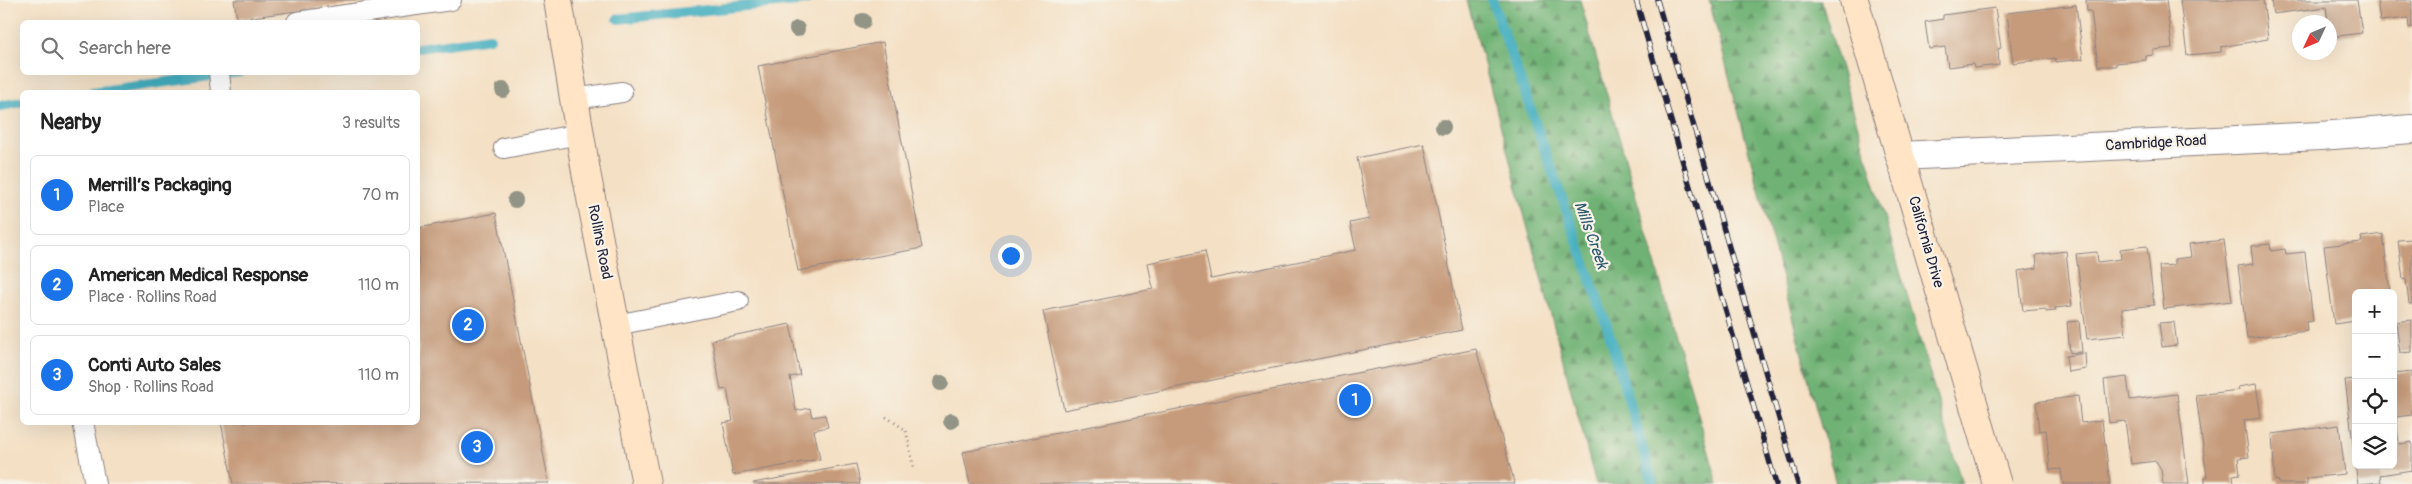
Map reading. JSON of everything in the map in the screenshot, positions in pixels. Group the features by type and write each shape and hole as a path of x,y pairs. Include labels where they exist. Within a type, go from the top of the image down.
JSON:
{"main road":[{"name":"Rollins Road","path":"558,0 580,134 646,484"},
{"name":"California Drive","path":"1854,0 1996,484"}],"street":[{"name":"Cambridge Road","path":"1900,156 2320,136 2412,129"}],"lane":[{"path":"311,20 450,0"},
{"path":"218,75 220,90"},
{"path":"574,99 622,92"},
{"path":"504,148 580,134"},
{"path":"616,325 738,301"},
{"path":"84,425 95,484"}],"path":[{"path":"886,417 906,430 914,470"}],"green space":[{"path":"1467,0 1580,0 1718,484 1596,484"},
{"path":"1709,0 1821,0 1962,484 1836,484"}],"building":[{"path":"234,0 373,0 373,1 237,19"},
{"path":"2086,0 2166,0 2172,48 2153,50 2153,55 2146,56 2146,60 2116,63 2116,66 2098,66 2091,11 2087,11"},
{"path":"2180,0 2263,0 2268,39 2221,47 2221,52 2187,55"},
{"path":"2271,0 2357,0 2362,33 2337,36 2337,15 2327,15 2326,7 2273,14"},
{"path":"2377,0 2412,0 2412,27 2409,28 2408,18 2380,21"},
{"path":"2076,5 2083,59 2056,62 2055,58 2013,63 2007,13"},
{"path":"1995,8 2001,48 1998,49 1999,65 1974,68 1973,64 1948,67 1945,47 1929,49 1925,22 1943,19 1943,15"},
{"path":"883,42 922,248 798,271 758,66"},
{"path":"1424,144 1462,330 1064,410 1043,311 1153,289 1148,263 1205,251 1211,279 1356,250 1350,223 1369,219 1357,158"},
{"path":"496,213 549,483 233,484 222,425 420,425 420,228"},
{"path":"2383,234 2390,289 2352,289 2352,322 2334,324 2324,246 2362,242 2361,237"},
{"path":"2412,239 2412,304 2409,304 2406,279 2403,280 2398,240"},
{"path":"2224,240 2232,301 2164,309 2159,266 2174,265 2174,259 2191,257 2189,244"},
{"path":"2270,244 2271,251 2285,249 2286,254 2305,252 2313,321 2306,322 2307,331 2247,338 2238,266 2253,264 2251,246"},
{"path":"2147,246 2154,305 2122,309 2126,335 2087,339 2076,254 2097,252 2098,262 2121,259 2120,249"},
{"path":"2066,251 2072,306 2055,308 2056,311 2046,312 2046,309 2023,311 2018,271 2037,268 2036,255"},
{"path":"2412,320 2412,352 2400,353 2397,322"},
{"path":"2079,321 2082,352 2070,353 2067,322"},
{"path":"2174,322 2177,345 2162,347 2159,323"},
{"path":"790,324 800,375 790,377 796,411 810,408 812,417 825,415 828,427 814,430 820,459 733,475 723,423 733,421 727,389 721,390 712,340"},
{"path":"1476,349 1515,484 970,484 963,452"},
{"path":"2085,353 2086,369 2068,372 2066,356"},
{"path":"2412,372 2412,415 2397,417 2397,374"},
{"path":"2127,377 2130,400 2177,394 2189,484 2163,484 2161,469 2156,461 2131,464 2125,421 2109,423 2104,380"},
{"path":"2352,379 2352,435 2345,380"},
{"path":"2256,384 2261,418 2244,420 2249,457 2238,458 2240,474 2233,475 2234,484 2205,484 2205,477 2207,477 2196,395 2239,390 2238,387"},
{"path":"2078,396 2081,423 2102,420 2110,484 2063,484 2061,469 2050,470 2046,430 2039,431 2036,402"},
{"path":"2339,425 2345,474 2307,478 2307,484 2279,484 2278,480 2275,481 2272,434"},
{"path":"2397,426 2399,444 2412,442 2412,470 2380,475 2381,482 2358,484 2356,469 2397,469"},
{"path":"856,464 860,484 753,483"}],"waterway":[{"name":"Mills Creek","path":"618,19 806,0"},
{"name":"Mills Creek","path":"1492,0 1607,326 1653,484"},
{"name":"Mills Creek","path":"420,48 490,38"},
{"name":"Mills Creek","path":"108,90 218,75"},
{"name":"Mills Creek","path":"0,106 20,102"}],"railway":[{"path":"1636,0 1776,484"},
{"path":"1657,0 1798,484"}],"place":[{"name":"American Medical Response","path":"468,325"},
{"name":"Merrill’s Packaging","path":"1355,400"},
{"name":"Conti Auto Sales","path":"477,447"}]}
